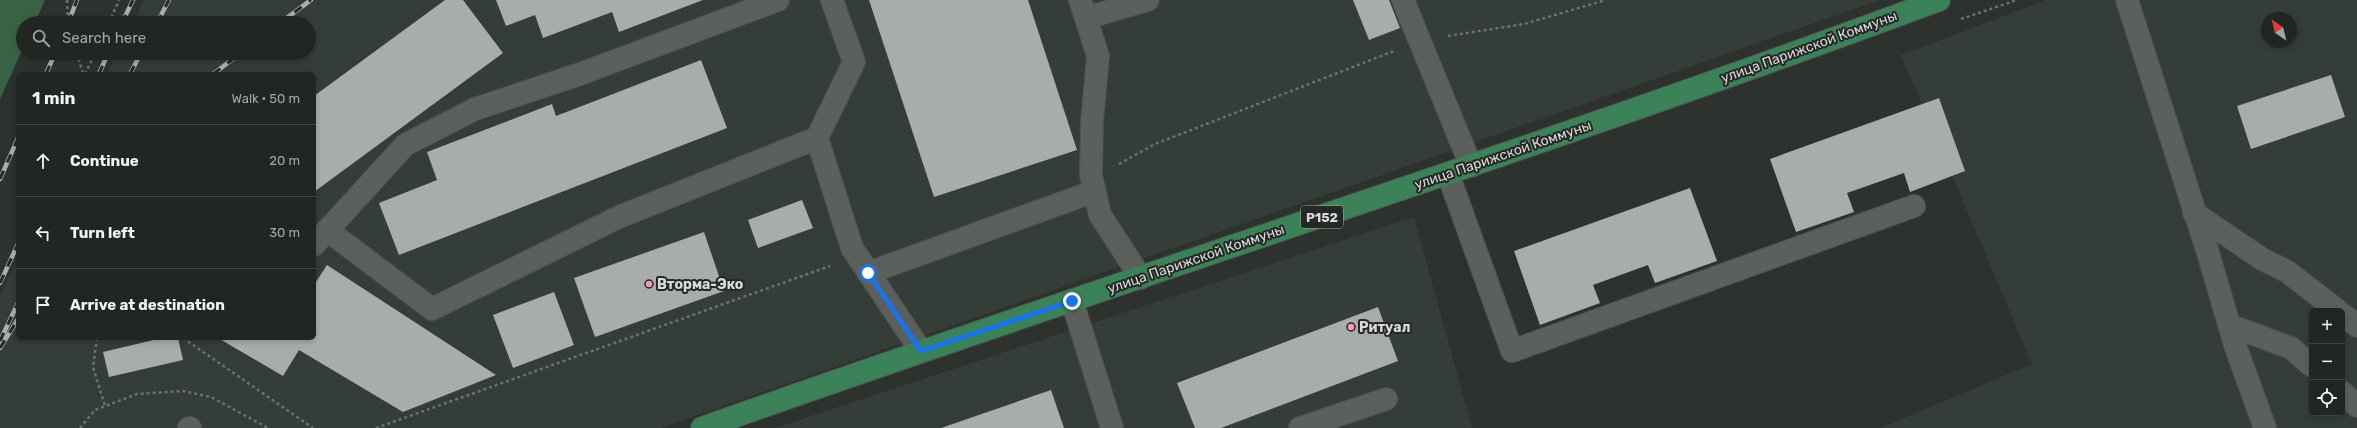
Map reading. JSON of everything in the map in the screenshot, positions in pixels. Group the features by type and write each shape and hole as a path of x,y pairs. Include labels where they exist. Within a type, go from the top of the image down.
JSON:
{"main road":[{"name":"улица Парижской Коммуны","path":"702,428 921,351 1448,174 1939,0"}],"lane":[{"path":"778,0 580,74 475,109 405,145 321,237 432,309 618,217 817,138 854,62 832,0"},
{"path":"1141,278 1100,215 1091,175 1098,56 1082,9 1148,0"},
{"path":"1403,0 1471,166"},
{"path":"2127,0 2229,325 2265,428"},
{"path":"817,138 852,248 921,351"},
{"path":"1448,174 1512,351 1914,206"},
{"path":"868,273 1095,191"},
{"path":"2194,213 2262,259 2288,272 2334,308"},
{"path":"1072,301 1112,428"},
{"path":"2345,316 2357,326"},
{"path":"2229,325 2291,348 2309,363"},
{"path":"2345,395 2357,406"},
{"path":"1300,428 1386,399"}],"path":[{"path":"67,0 68,16"},
{"path":"112,16 119,0"},
{"path":"1113,167 1154,144 1420,41 1524,24 1606,0"},
{"path":"79,60 83,72"},
{"path":"85,72 91,60"},
{"path":"376,428 731,302"},
{"path":"97,340 93,367 105,406"},
{"path":"186,340 313,428"}],"shaded area":[{"path":"144,0 1880,0 661,428 0,428 0,296 16,262 16,340 316,340 316,72 108,72 114,60 316,60 316,16 136,16"},
{"path":"2046,0 2357,0 2357,428 1880,428 2032,364 1901,55"},
{"path":"1414,217 1472,428 776,428 814,415"}],"green space":[{"path":"0,0 45,0 38,16 16,16 16,60 18,60 0,99"}],"building":[{"path":"445,0 463,0 503,53 316,191 316,95"},
{"path":"496,0 703,0 619,32 612,12 543,38 535,15 506,26"},
{"path":"869,0 1028,0 1077,150 934,197"},
{"path":"1353,0 1389,0 1400,28 1369,40"},
{"path":"701,60 727,128 399,255 379,203 437,180 427,152 552,104 556,116"},
{"path":"2331,75 2345,117 2251,149 2237,106"},
{"path":"1939,98 1965,171 1910,192 1904,173 1847,193 1854,212 1796,232 1770,159"},
{"path":"1690,188 1717,261 1655,283 1648,265 1593,285 1600,303 1540,325 1514,251"},
{"path":"802,200 813,228 758,248 748,220"},
{"name":"Вторма-Эко","path":"704,232 724,291 595,337 574,278"},
{"path":"327,265 496,375 403,412 299,350 283,376 221,340 316,340 316,282"},
{"path":"554,292 574,345 513,368 493,315"},
{"path":"1378,307 1398,361 1221,428 1195,428 1177,383"},
{"path":"154,340 178,340 183,360 109,377 103,352"},
{"path":"1051,390 1064,428 941,428"}],"railway":[{"path":"71,16 77,0"},
{"path":"125,16 133,0"},
{"path":"161,16 169,0"},
{"path":"289,16 311,0"},
{"path":"47,72 52,60"},
{"path":"100,72 105,60"},
{"path":"131,72 137,60"},
{"path":"216,72 232,60"},
{"path":"0,179 16,143"},
{"path":"0,283 16,248"},
{"path":"0,341 16,307"},
{"path":"0,348 16,322"}],"place":[{"name":"Вторма-Эко","path":"649,284"},
{"name":"Ритуал","path":"1351,327"}],"route":[{"path":"868,273 921,351 1072,301"}]}
